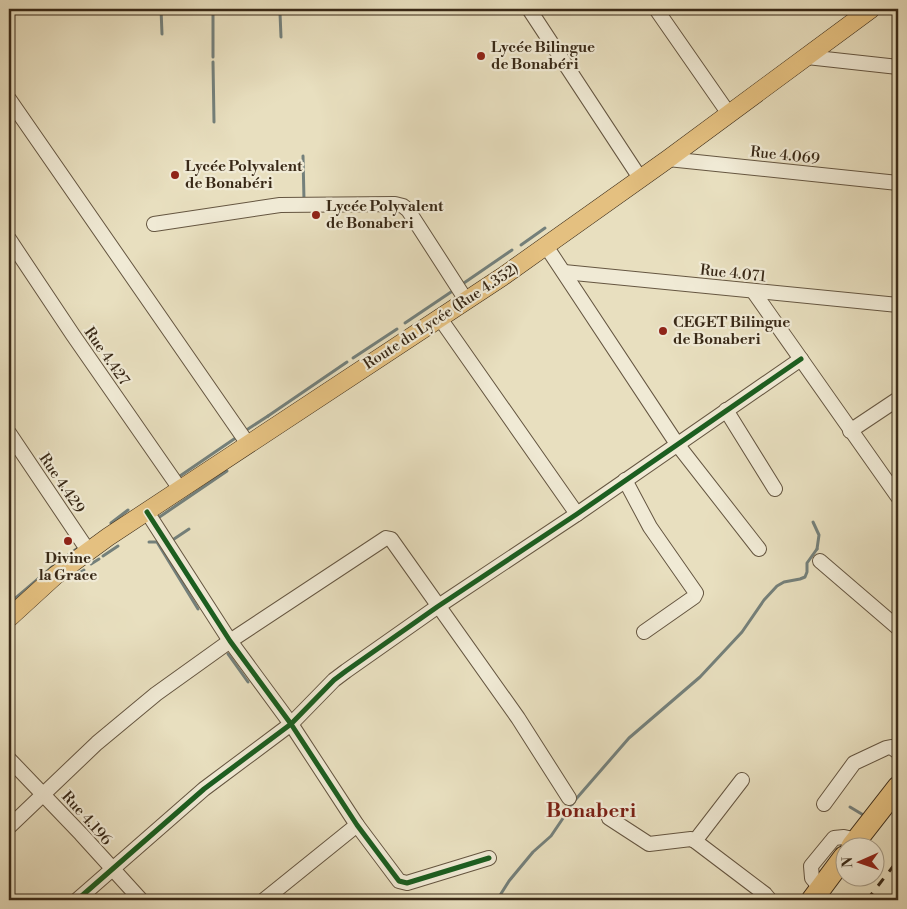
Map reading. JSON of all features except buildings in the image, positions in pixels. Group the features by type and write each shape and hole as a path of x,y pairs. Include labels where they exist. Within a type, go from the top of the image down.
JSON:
{"highway":[{"path":"864,836 898,787"},
{"path":"866,836 898,803"},
{"path":"820,896 834,873"},
{"path":"820,896 834,884"}],"main road":[{"name":"Route du Lycée (Rue 4.352)","path":"10,614 56,575 108,537 546,246 668,159 871,9"}],"street":[{"path":"529,9 640,178"},
{"path":"656,9 729,114"},
{"path":"807,57 898,67"},
{"path":"9,100 248,444"},
{"name":"Rue 4.069","path":"668,159 898,183"},
{"path":"154,224 280,205 395,204 408,210 466,300"},
{"name":"Rue 4.427","path":"9,239 180,489"},
{"path":"546,246 677,444 759,549"},
{"name":"Rue 4.071","path":"564,272 898,305"},
{"path":"753,291 898,498"},
{"path":"439,317 577,514"},
{"path":"76,900 204,789 291,724 334,680 437,606 577,514 801,359"},
{"path":"850,431 898,399"},
{"path":"726,410 775,490"},
{"name":"Rue 4.429","path":"9,433 89,552"},
{"path":"624,480 653,531 696,593 694,597 644,632"},
{"path":"147,512 230,641 291,724 358,825 400,881 407,883 488,858"},
{"path":"9,827 98,743 156,694 230,641 386,538 391,539 518,718 569,798"},
{"path":"820,561 898,628"},
{"path":"824,804 854,763 886,748 891,747 898,752"},
{"name":"Rue 4.196","path":"9,759 141,900"},
{"path":"695,841 742,780"},
{"path":"609,818 649,844 695,841 765,894 770,900"},
{"path":"264,900 358,825"},
{"path":"820,896 812,878 811,866 834,838"}],"waterway":[{"path":"161,9 162,34"},
{"path":"213,9 213,57"},
{"path":"280,13 281,37"},
{"path":"213,62 214,122"},
{"path":"303,156 304,200"},
{"path":"521,245 545,228"},
{"path":"461,285 512,250"},
{"path":"405,323 454,290"},
{"path":"353,358 397,329"},
{"path":"268,416 347,362"},
{"path":"245,431 268,416"},
{"path":"177,478 237,437"},
{"path":"158,518 227,471"},
{"path":"111,523 128,510"},
{"path":"813,522 819,535 817,549"},
{"path":"174,539 189,529"},
{"path":"149,542 157,542 198,609"},
{"path":"103,556 118,546"},
{"path":"61,560 78,548"},
{"path":"497,900 509,881 533,852 551,836 576,799 629,738 700,677 742,632 764,600 777,586 784,582 805,577 807,563 817,549"},
{"path":"91,564 99,559"},
{"path":"11,602 58,562"},
{"path":"69,580 84,570"},
{"path":"228,654 248,682"},
{"path":"850,807 865,816"}],"railway":[{"path":"867,900 898,860"}],"cycle path":[{"path":"77,900 204,789 291,724 334,680 346,671 801,359"},
{"path":"147,512 230,641 291,724 357,825 399,881 407,883 489,858"}],"place":[{"name":"Lycée Bilingue de Bonabéri","path":"481,56"},
{"name":"Lycée Polyvalent de Bonabéri","path":"175,175"},
{"name":"Lycée Polyvalent de Bonaberi","path":"316,215"},
{"name":"CEGET Bilingue de Bonaberi","path":"663,331"},
{"name":"Divine la Grace","path":"68,541"}],"district":[{"name":"Bonaberi","path":"591,810"}]}
